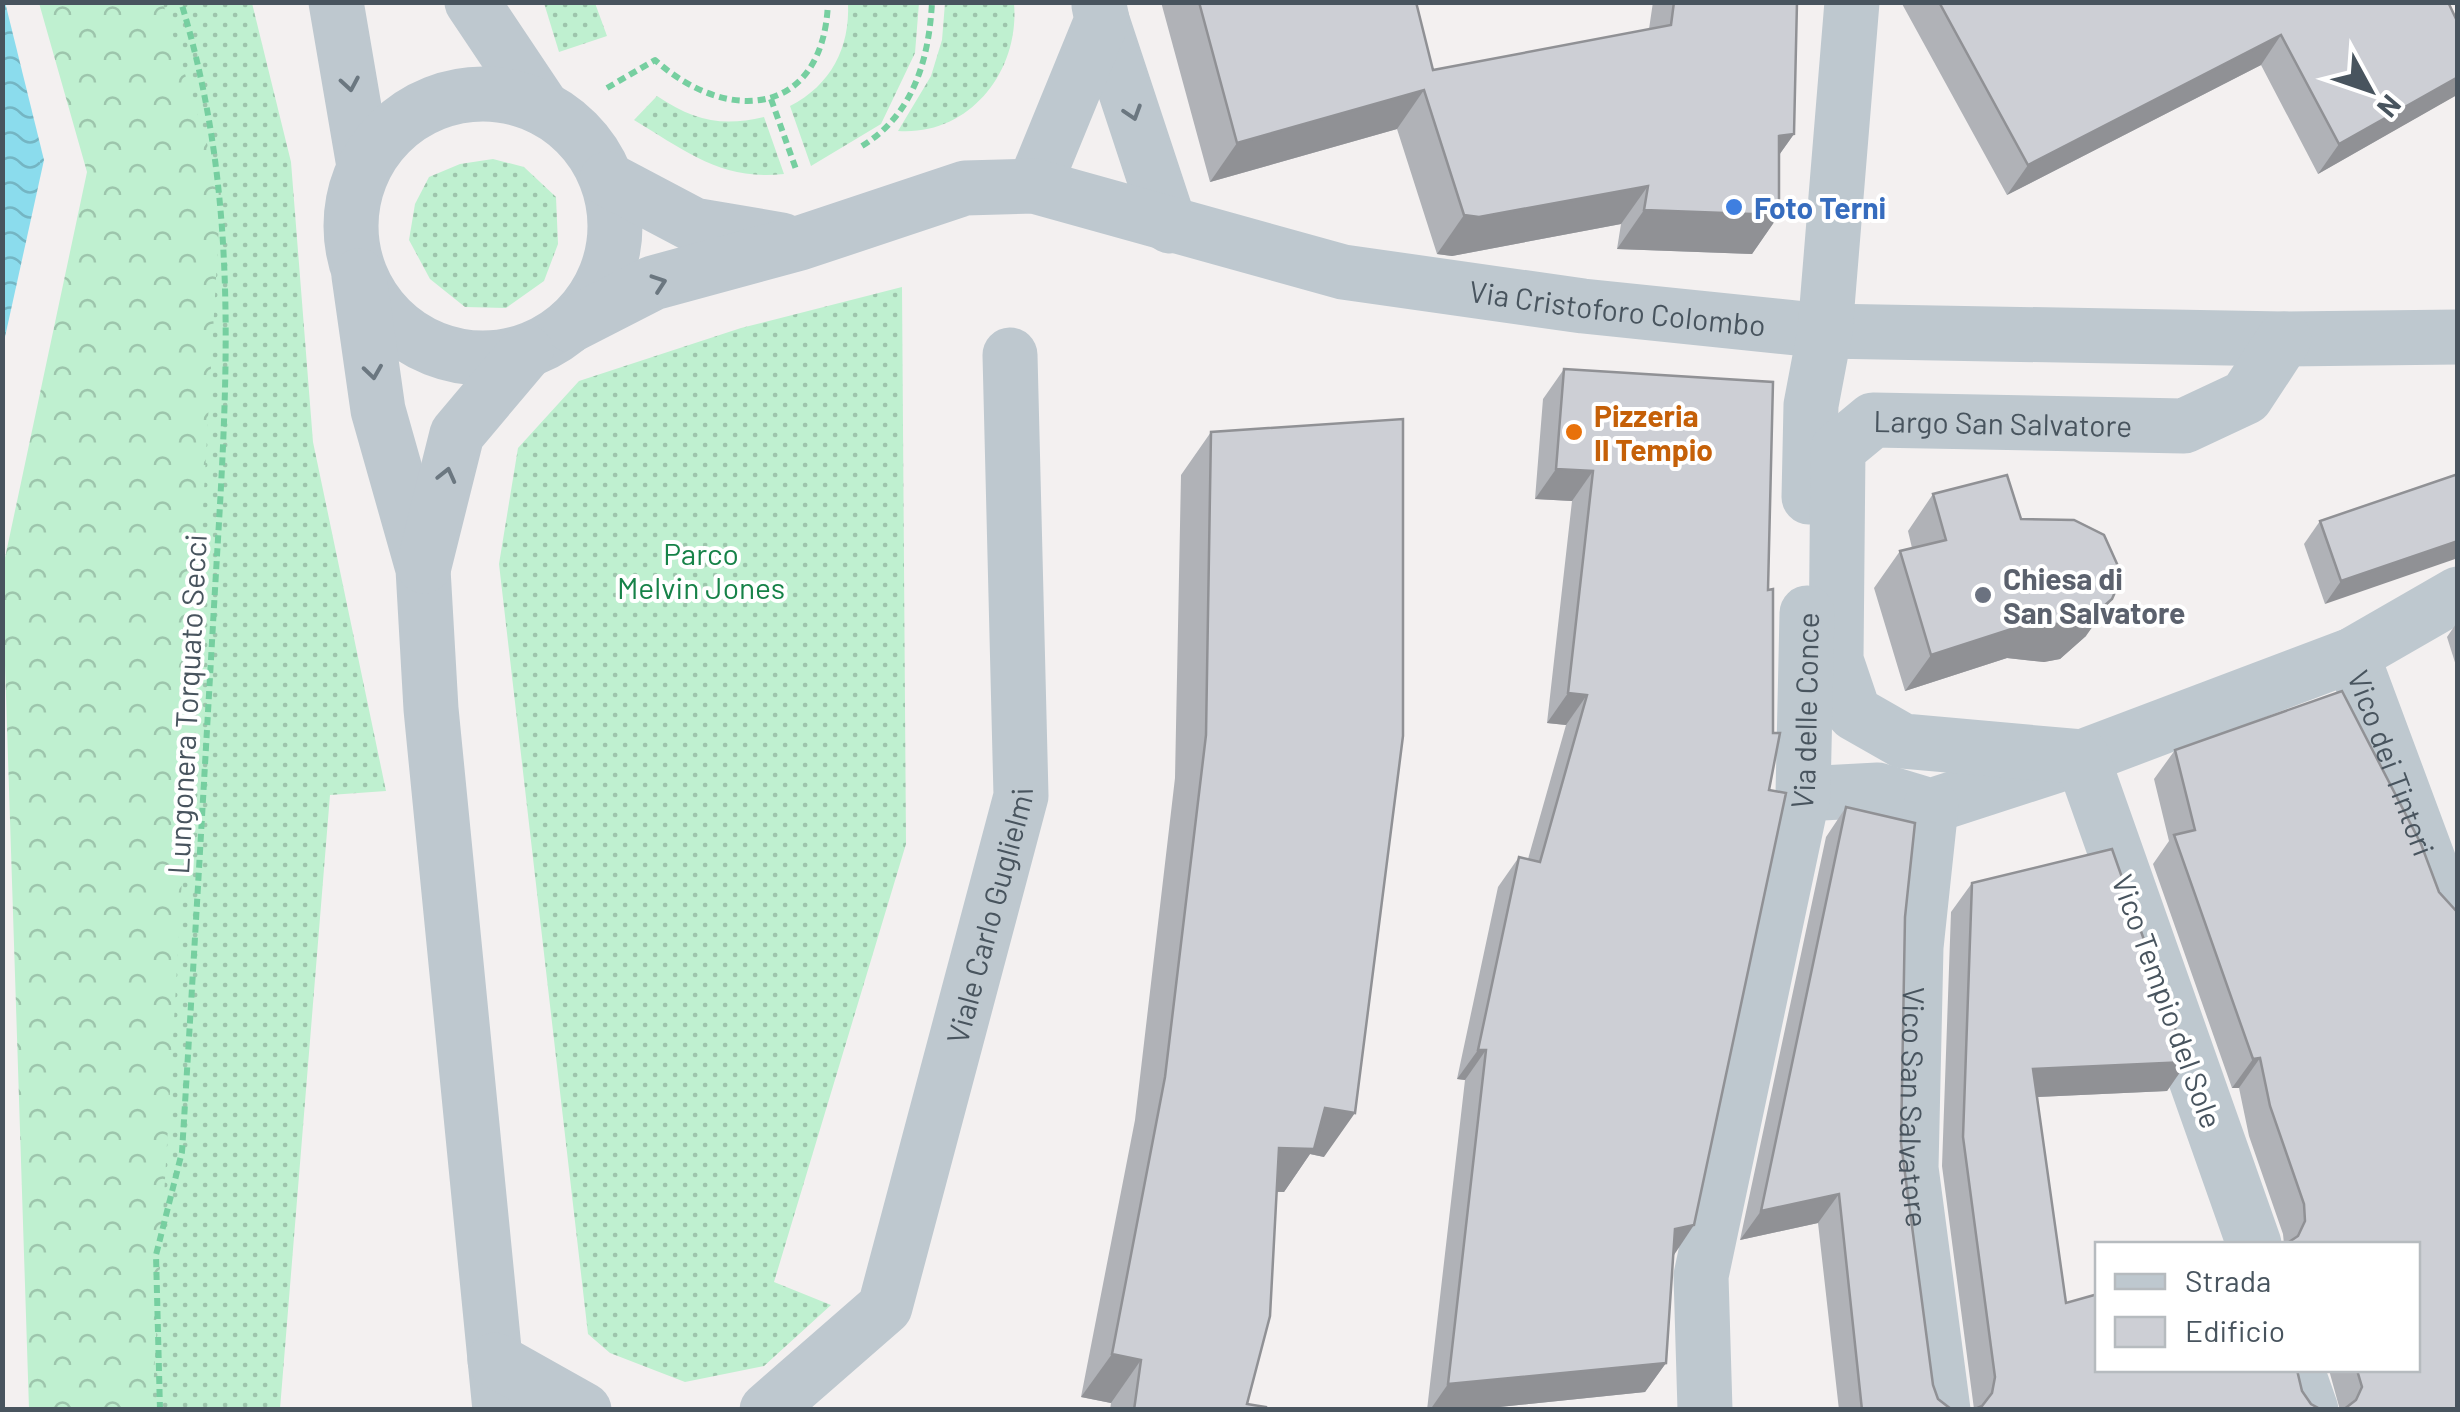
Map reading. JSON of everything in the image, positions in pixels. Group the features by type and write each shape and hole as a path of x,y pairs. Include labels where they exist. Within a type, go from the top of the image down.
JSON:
{"street":[{"path":"336,2 364,166"},
{"path":"472,2 543,108"},
{"name":"Via delle Conce","path":"1705,1410 1701,1276 1803,794 1811,404 1825,332 1852,2"},
{"path":"1034,186 1100,11"},
{"path":"1100,11 1170,226"},
{"path":"423,569 457,434 548,338 596,294 612,258 615,218 607,178 592,150 570,126 543,108 504,94 462,95 412,116 389,132 364,166 352,202 350,239 360,276 378,410 423,569 431,710 497,1385 584,1410"},
{"name":"Via Cristoforo Colombo","path":"607,178 694,225 800,242"},
{"name":"Via Cristoforo Colombo","path":"548,338 653,283 800,242 965,188 1034,186 1344,272 1583,306 1825,332 2458,338"},
{"path":"360,276 380,310 422,343 446,354 486,359 548,338"},
{"name":"Largo San Salvatore","path":"2082,758 1903,741 1854,712 1836,660 1838,449 1872,420 2184,426 2246,398 2284,339"},
{"name":"Viale Carlo Guglielmi","path":"767,1410 885,1307 1020,796 1010,354"},
{"name":"Largo San Salvatore","path":"1931,806 2082,758 2352,655 2458,594"},
{"name":"Vico dei Tintori","path":"2352,655 2453,911"},
{"name":"Vico Tempio del Sole","path":"2082,758 2253,1242"},
{"path":"1803,794 1878,790 1931,806"},
{"name":"Vico San Salvatore","path":"1931,806 1916,947 1911,1168 1943,1410"},
{"path":"2298,1372 2311,1410"}],"path":[{"name":"Lungonera Torquato Secci","path":"160,1410 156,1255 182,1152 229,344 222,190 198,58 180,2"},
{"path":"600,93 655,60 696,92 734,103 771,100 790,88 813,61 827,28 828,2"},
{"path":"853,152 887,131 920,80 932,2"},
{"path":"771,100 802,183"}],"green space":[{"path":"39,3 163,3 221,190 152,1409 29,1409 2,572 87,172"},
{"path":"138,3 252,3 291,162 313,442 386,791 330,795 280,1409 151,1409"},
{"path":"544,3 595,3 607,36 559,52"},
{"path":"848,3 919,3 915,53 881,124 811,166 790,106 817,87 835,64 846,35"},
{"path":"945,3 1014,3 1014,29 1008,53 985,95 967,111 924,130 898,131 931,76 942,40"},
{"path":"657,96 709,120 764,117 784,174 741,173 723,168 688,153 634,120"},
{"path":"493,159 524,167 556,197 558,244 544,281 506,308 465,307 430,279 409,240 415,204 429,177 460,164"},
{"name":"Parco Melvin Jones","path":"902,287 906,844 774,1282 831,1305 764,1366 685,1382 610,1353 588,1334 499,564 518,448 579,381 741,328"}],"water":[{"path":"5,2 44,160 3,346 2,3"}],"building":[{"path":"1199,2 1416,2 1433,70 1671,25 1674,2 1797,2 1794,134 1779,136 1779,215 1644,210 1648,186 1479,217 1464,215 1424,90 1237,143"},
{"path":"1939,2 2448,2 2458,23 2458,77 2339,144 2281,35 2028,165"},
{"path":"1564,369 1773,382 1768,590 1773,589 1773,733 1780,733 1769,790 1786,793 1694,1225 1675,1229 1666,1363 1448,1384 1486,1050 1478,1050 1519,857 1540,862 1587,695 1568,693 1593,471 1556,469"},
{"path":"1403,419 1403,736 1355,1113 1325,1108 1314,1149 1279,1148 1270,1316 1247,1404 1266,1410 1134,1410 1141,1360 1112,1354 1165,1077 1206,735 1211,432"},
{"path":"2458,474 2458,541 2341,581 2320,521"},
{"name":"Chiesa di San Salvatore","path":"2007,475 2021,519 2074,520 2104,535 2118,566 2119,583 2112,599 2086,622 2033,622 1931,655 1900,551 1946,540 1933,494"},
{"path":"2342,691 2421,844 2439,892 2458,913 2458,1410 2343,1410 2356,1400 2362,1387 2358,1372 2420,1372 2420,1242 2289,1242 2298,1236 2305,1221 2304,1204 2270,1106 2260,1058 2253,1059 2174,835 2195,830 2175,750"},
{"path":"1846,807 1915,823 1905,917 1901,1143 1933,1385 1938,1399 1955,1410 1862,1410 1839,1194 1761,1211"},
{"path":"2112,849 2187,1062 2033,1069 2066,1303 2095,1295 2095,1372 2297,1372 2302,1391 2311,1404 2322,1410 1973,1410 1982,1406 1992,1393 1995,1377 1963,1137 1972,883"}],"place":[{"name":"Foto Terni","path":"1734,207"},
{"name":"Pizzeria Il Tempio","path":"1574,432"},
{"name":"Chiesa di San Salvatore","path":"1983,595"}]}
